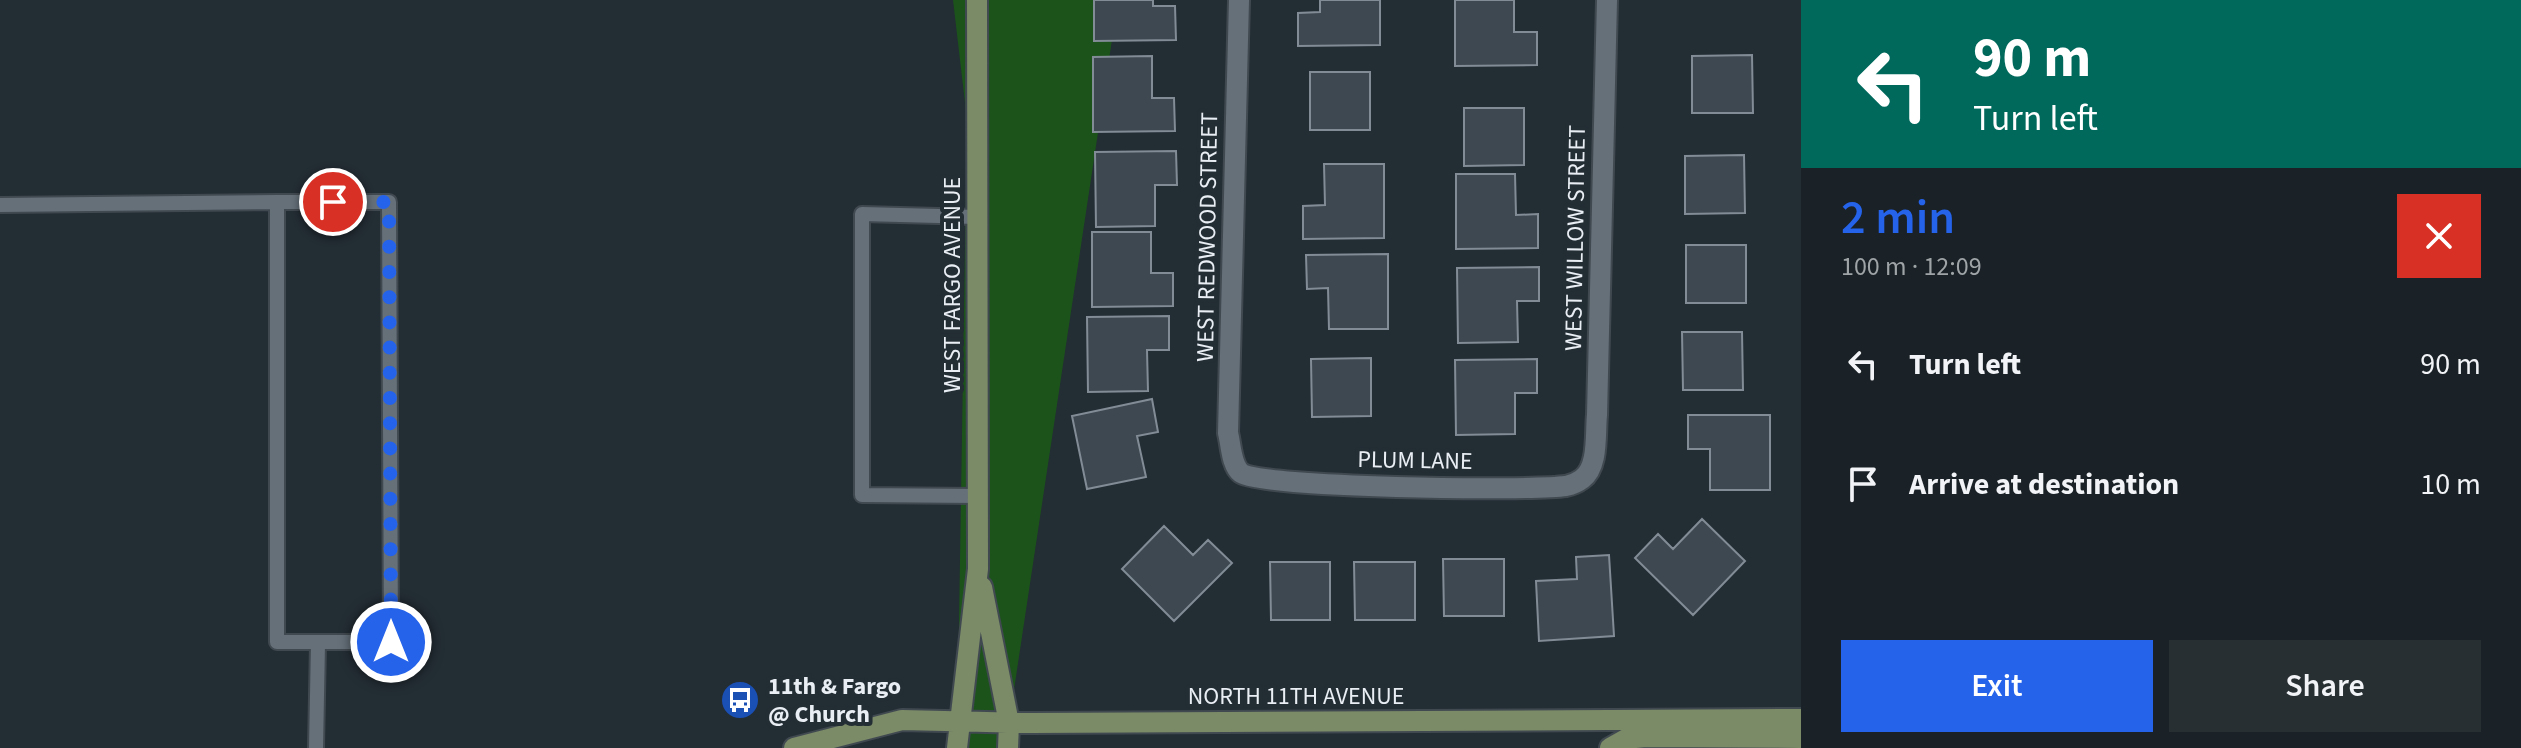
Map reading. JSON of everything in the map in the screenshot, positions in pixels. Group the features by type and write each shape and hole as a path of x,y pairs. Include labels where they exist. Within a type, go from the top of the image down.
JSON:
{"main road":[{"name":"WEST FARGO AVENUE","path":"957,748 978,569 977,0"},
{"name":"WEST FARGO AVENUE","path":"978,569 1009,723 1008,748"},
{"name":"NORTH 11TH AVENUE","path":"794,748 902,720 1009,723 1801,719"},
{"path":"1610,748 1626,739 1646,737 1801,738"}],"street":[{"name":"WEST REDWOOD STREET","path":"1239,0 1228,433 1234,461 1240,472"},
{"name":"WEST WILLOW STREET","path":"1587,475 1593,464 1597,415 1607,0"},
{"name":"PLUM LANE","path":"1240,472 1252,478 1282,482 1462,488 1567,486 1587,475"}],"lane":[{"path":"0,205 277,202 389,202 391,642 277,642 277,202"},
{"path":"977,217 862,214 862,495 978,496"},
{"path":"316,748 318,643"}],"green space":[{"path":"953,0 1118,0 1009,723 1008,748 957,748 967,120"}],"building":[{"path":"1094,0 1153,0 1153,6 1175,6 1176,40 1094,41"},
{"path":"1320,0 1380,0 1380,45 1298,46 1298,13 1320,12"},
{"path":"1455,0 1514,0 1514,32 1537,32 1537,65 1455,66"},
{"path":"1752,55 1753,113 1692,113 1692,56"},
{"path":"1152,56 1152,98 1174,98 1175,131 1093,132 1093,57"},
{"path":"1310,72 1370,72 1370,130 1310,130"},
{"path":"1464,108 1524,108 1524,165 1464,166"},
{"path":"1176,151 1177,185 1155,185 1155,226 1096,227 1095,152"},
{"path":"1744,155 1745,213 1685,214 1685,156"},
{"path":"1324,164 1384,164 1384,238 1303,239 1303,206 1325,205"},
{"path":"1456,174 1515,174 1516,215 1538,214 1538,248 1456,249"},
{"path":"1092,232 1151,232 1151,273 1173,273 1173,306 1092,307"},
{"path":"1686,245 1746,245 1746,303 1686,303"},
{"path":"1388,254 1388,329 1329,329 1328,288 1307,289 1306,255"},
{"path":"1539,267 1539,301 1517,301 1518,342 1458,343 1457,268"},
{"path":"1169,316 1169,350 1147,350 1148,391 1088,392 1087,317"},
{"path":"1682,332 1742,332 1743,390 1683,390"},
{"path":"1371,358 1371,416 1312,417 1311,359"},
{"path":"1537,359 1537,393 1515,393 1515,434 1456,435 1455,360"},
{"path":"1152,399 1158,432 1137,436 1146,477 1087,489 1072,416"},
{"path":"1688,415 1770,415 1770,490 1710,490 1710,449 1688,449"},
{"path":"1702,519 1745,561 1693,615 1635,558 1658,534 1673,549"},
{"path":"1164,526 1193,555 1208,540 1232,563 1174,621 1122,569"},
{"path":"1609,555 1614,636 1539,641 1536,581 1577,579 1576,557"},
{"path":"1443,559 1504,559 1504,616 1444,616"},
{"path":"1270,562 1330,562 1330,620 1271,620"},
{"path":"1354,562 1415,562 1415,620 1355,620"}],"place":[{"name":"11th & Fargo @ Church","path":"740,700"}],"route":[{"path":"333,202 389,202 391,642"}]}
